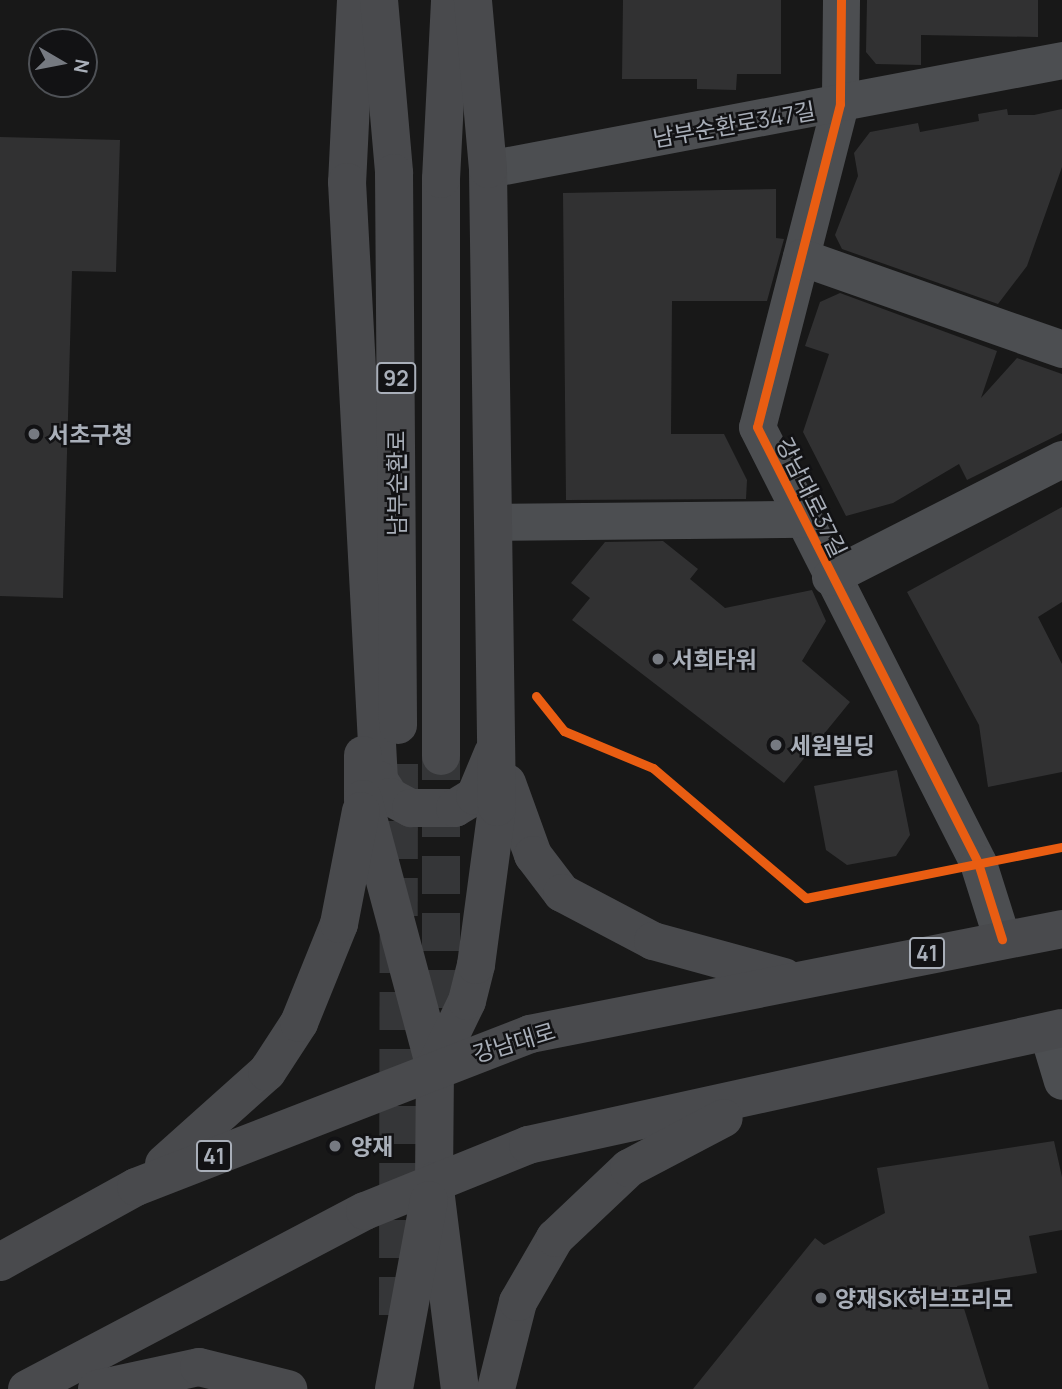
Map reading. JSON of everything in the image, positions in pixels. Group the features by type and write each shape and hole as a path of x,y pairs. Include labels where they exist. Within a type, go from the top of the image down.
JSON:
{"main road":[{"path":"356,0 346,182 364,585 379,780 390,797 433,812 455,807 475,796 498,739"},
{"name":"남부순환로","path":"379,0 394,173 399,757"},
{"name":"남부순환로","path":"441,756 441,178 450,0"},
{"path":"436,1067 467,1001 487,917 498,739 488,169 472,0"},
{"path":"136,1187 267,1072 299,1023 339,924 362,799 364,585"},
{"path":"498,739 520,828 562,892 653,941 791,979"},
{"path":"362,799 436,1067 434,1181 460,1389"},
{"name":"강남대로","path":"0,1262 136,1187 436,1067 530,1034 791,979 1062,929"},
{"path":"27,1389 307,1240 434,1181 528,1145 809,1080 1055,1030"},
{"path":"496,1389 531,1274 582,1208 629,1168 678,1138 809,1080"},
{"path":"394,1389 434,1181"},
{"path":"97,1389 199,1367 288,1389"}],"street":[{"name":"강남대로37길","path":"841,0 840,104 757,427 830,577 978,863 1002,939"},
{"name":"남부순환로347길","path":"488,169 1062,60"},
{"path":"801,257 1062,349"},
{"name":"강남대로37길","path":"830,577 1062,459"},
{"path":"494,522 803,519"},
{"path":"1055,1030 1062,1081"}],"building":[{"path":"623,0 781,0 781,74 737,74 736,90 697,89 697,79 622,79"},
{"path":"867,0 1038,0 1038,37 921,35 921,65 876,64 866,52"},
{"path":"1007,109 1008,115 1034,115 1062,109 1062,167 1027,266 998,304 842,249 835,235 858,176 854,153 870,132 918,123 920,132 979,121 978,114"},
{"name":"서초구청","path":"0,137 120,140 116,272 72,271 63,598 0,596"},
{"path":"776,189 776,238 784,239 767,301 672,301 671,434 724,434 747,480 746,499 566,500 563,193"},
{"path":"840,293 997,351 981,398 1017,358 1062,374 1062,433 967,480 959,464 893,503 846,516 803,432 829,354 805,346 820,302"},
{"path":"1062,507 1062,602 1038,617 1062,664 1062,772 988,787 979,725 907,592"},
{"path":"663,541 698,569 690,579 725,608 812,590 826,621 802,661 850,702 784,783 572,620 590,598 571,583 605,542"},
{"path":"897,770 910,835 896,856 847,865 826,850 814,786"},
{"path":"1054,1141 1062,1177 1062,1230 1029,1236 1037,1273 957,1286 989,1389 693,1389 815,1238 824,1245 885,1213 877,1168"}],"tunnel":[{"path":"441,756 441,1065"},
{"path":"398,1315 399,757"}],"cycle path":[{"path":"841,0 840,104 757,427 978,863 1002,939"},
{"path":"536,696 564,731 653,768 806,898 1062,847"}],"place":[{"name":"서초구청","path":"34,434"},
{"name":"서희타워","path":"658,659"},
{"name":"세원빌딩","path":"776,745"},
{"name":"양재","path":"335,1146"},
{"name":"양재SK허브프리모","path":"821,1298"}]}
